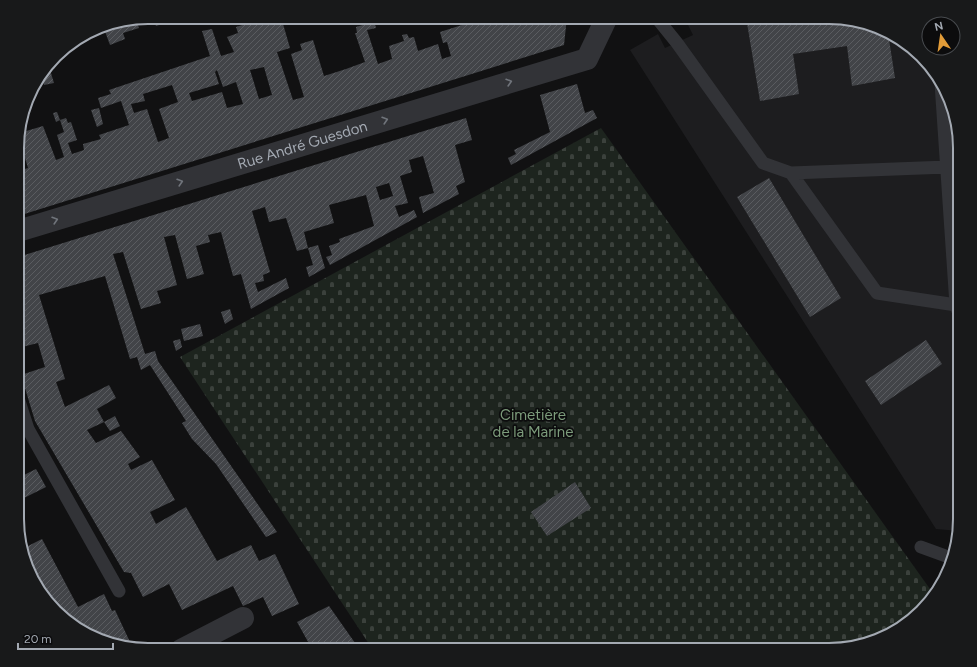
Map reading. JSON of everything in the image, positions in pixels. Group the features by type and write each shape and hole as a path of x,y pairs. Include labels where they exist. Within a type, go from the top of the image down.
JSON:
{"street":[{"name":"Rue André Guesdon","path":"24,229 587,59 604,24"},
{"path":"195,643 243,618"}],"lane":[{"path":"662,24 677,42 763,162 791,173 947,167"},
{"path":"942,98 953,246"},
{"path":"791,173 877,294 953,310"},
{"path":"24,417 28,429 120,591"},
{"path":"920,547 947,556"}],"shaded area":[{"path":"688,24 837,24 853,26 884,37 905,50 917,60 927,72 940,93 949,116 953,140 953,530 936,529 630,50 658,34 665,48 693,35"}],"green space":[{"name":"Cimetière de la Marine","path":"601,128 930,590 917,607 905,617 884,630 853,641 837,643 368,643 180,357"}],"building":[{"path":"138,24 139,28 123,33 125,39 110,45 105,32 124,26"},
{"path":"246,24 283,24 290,48 277,52 293,100 304,97 291,54 302,50 300,44 313,40 324,76 365,62 355,33 357,33 356,27 366,24 375,24 376,28 367,30 378,64 392,59 389,46 404,41 402,35 407,34 409,38 414,37 418,51 438,44 442,59 451,56 447,42 443,43 440,32 465,24 566,24 564,45 24,214 24,169 28,168 24,155 25,131 43,126 56,160 64,157 57,135 64,132 60,120 66,118 68,123 71,122 77,140 68,143 72,154 84,150 83,144 101,139 99,135 129,125 121,101 101,108 98,98 111,94 109,90 210,56 202,31 212,29 221,56 234,52 227,37 238,33 236,27","holes":["264,67 272,95 259,99 250,70","217,70 223,87 236,82 243,104 227,108 222,92 192,101 189,93 219,84 215,72","172,85 178,102 159,109 169,138 158,142 147,109 134,113 131,104 145,101 143,94"]},
{"path":"747,24 837,24 853,26 889,40 895,78 852,86 847,46 793,54 799,94 760,101"},
{"path":"51,72 54,83 44,85 43,82"},
{"path":"577,84 585,113 593,110 597,118 511,165 508,158 516,154 514,150 550,132 540,95"},
{"path":"99,108 103,124 97,127 91,110"},
{"path":"57,112 60,120 56,122 53,113"},
{"path":"466,118 472,140 455,145 465,182 456,186 459,194 423,213 419,197 434,193 423,156 409,160 412,172 400,176 408,203 395,206 399,217 414,210 417,217 330,265 326,257 332,255 329,246 340,242 339,239 374,226 366,195 329,205 334,223 304,232 308,248 297,251 286,218 269,222 265,207 252,211 270,272 263,275 264,281 255,283 258,292 286,278 289,288 251,309 241,274 233,276 221,232 208,235 210,242 196,246 204,274 187,279 175,235 164,237 177,285 157,291 161,303 141,309 123,252 113,254 145,354 155,351 158,361 277,532 266,537 216,464 192,439 182,423 186,421 150,365 141,370 137,357 130,359 105,276 39,295 65,379 56,382 65,407 109,385 116,398 97,409 104,422 87,430 96,443 121,431 140,457 128,464 131,470 152,460 175,500 150,512 156,524 186,507 217,561 251,545 259,561 275,554 299,604 272,616 263,597 243,606 233,586 182,610 169,584 143,597 131,573 124,572 35,421 24,385 24,374 45,367 38,343 24,346 24,255","holes":["389,183 393,196 380,200 376,187"]},
{"path":"769,178 841,298 810,317 737,197"},
{"path":"318,245 325,268 309,277 306,267 313,265 308,248"},
{"path":"230,309 233,319 225,324 221,312"},
{"path":"200,324 203,336 184,341 181,329"},
{"path":"180,339 182,347 176,351 173,341"},
{"path":"926,340 942,364 881,405 865,381"},
{"path":"115,416 120,426 110,431 104,422"},
{"path":"36,469 46,487 24,498 24,475"},
{"path":"575,482 591,508 547,536 531,512"},
{"path":"42,539 78,607 104,594 112,611 115,610 130,642 93,630 72,617 60,607 45,588 37,574 27,547"},
{"path":"329,606 355,643 309,643 297,622"}]}
